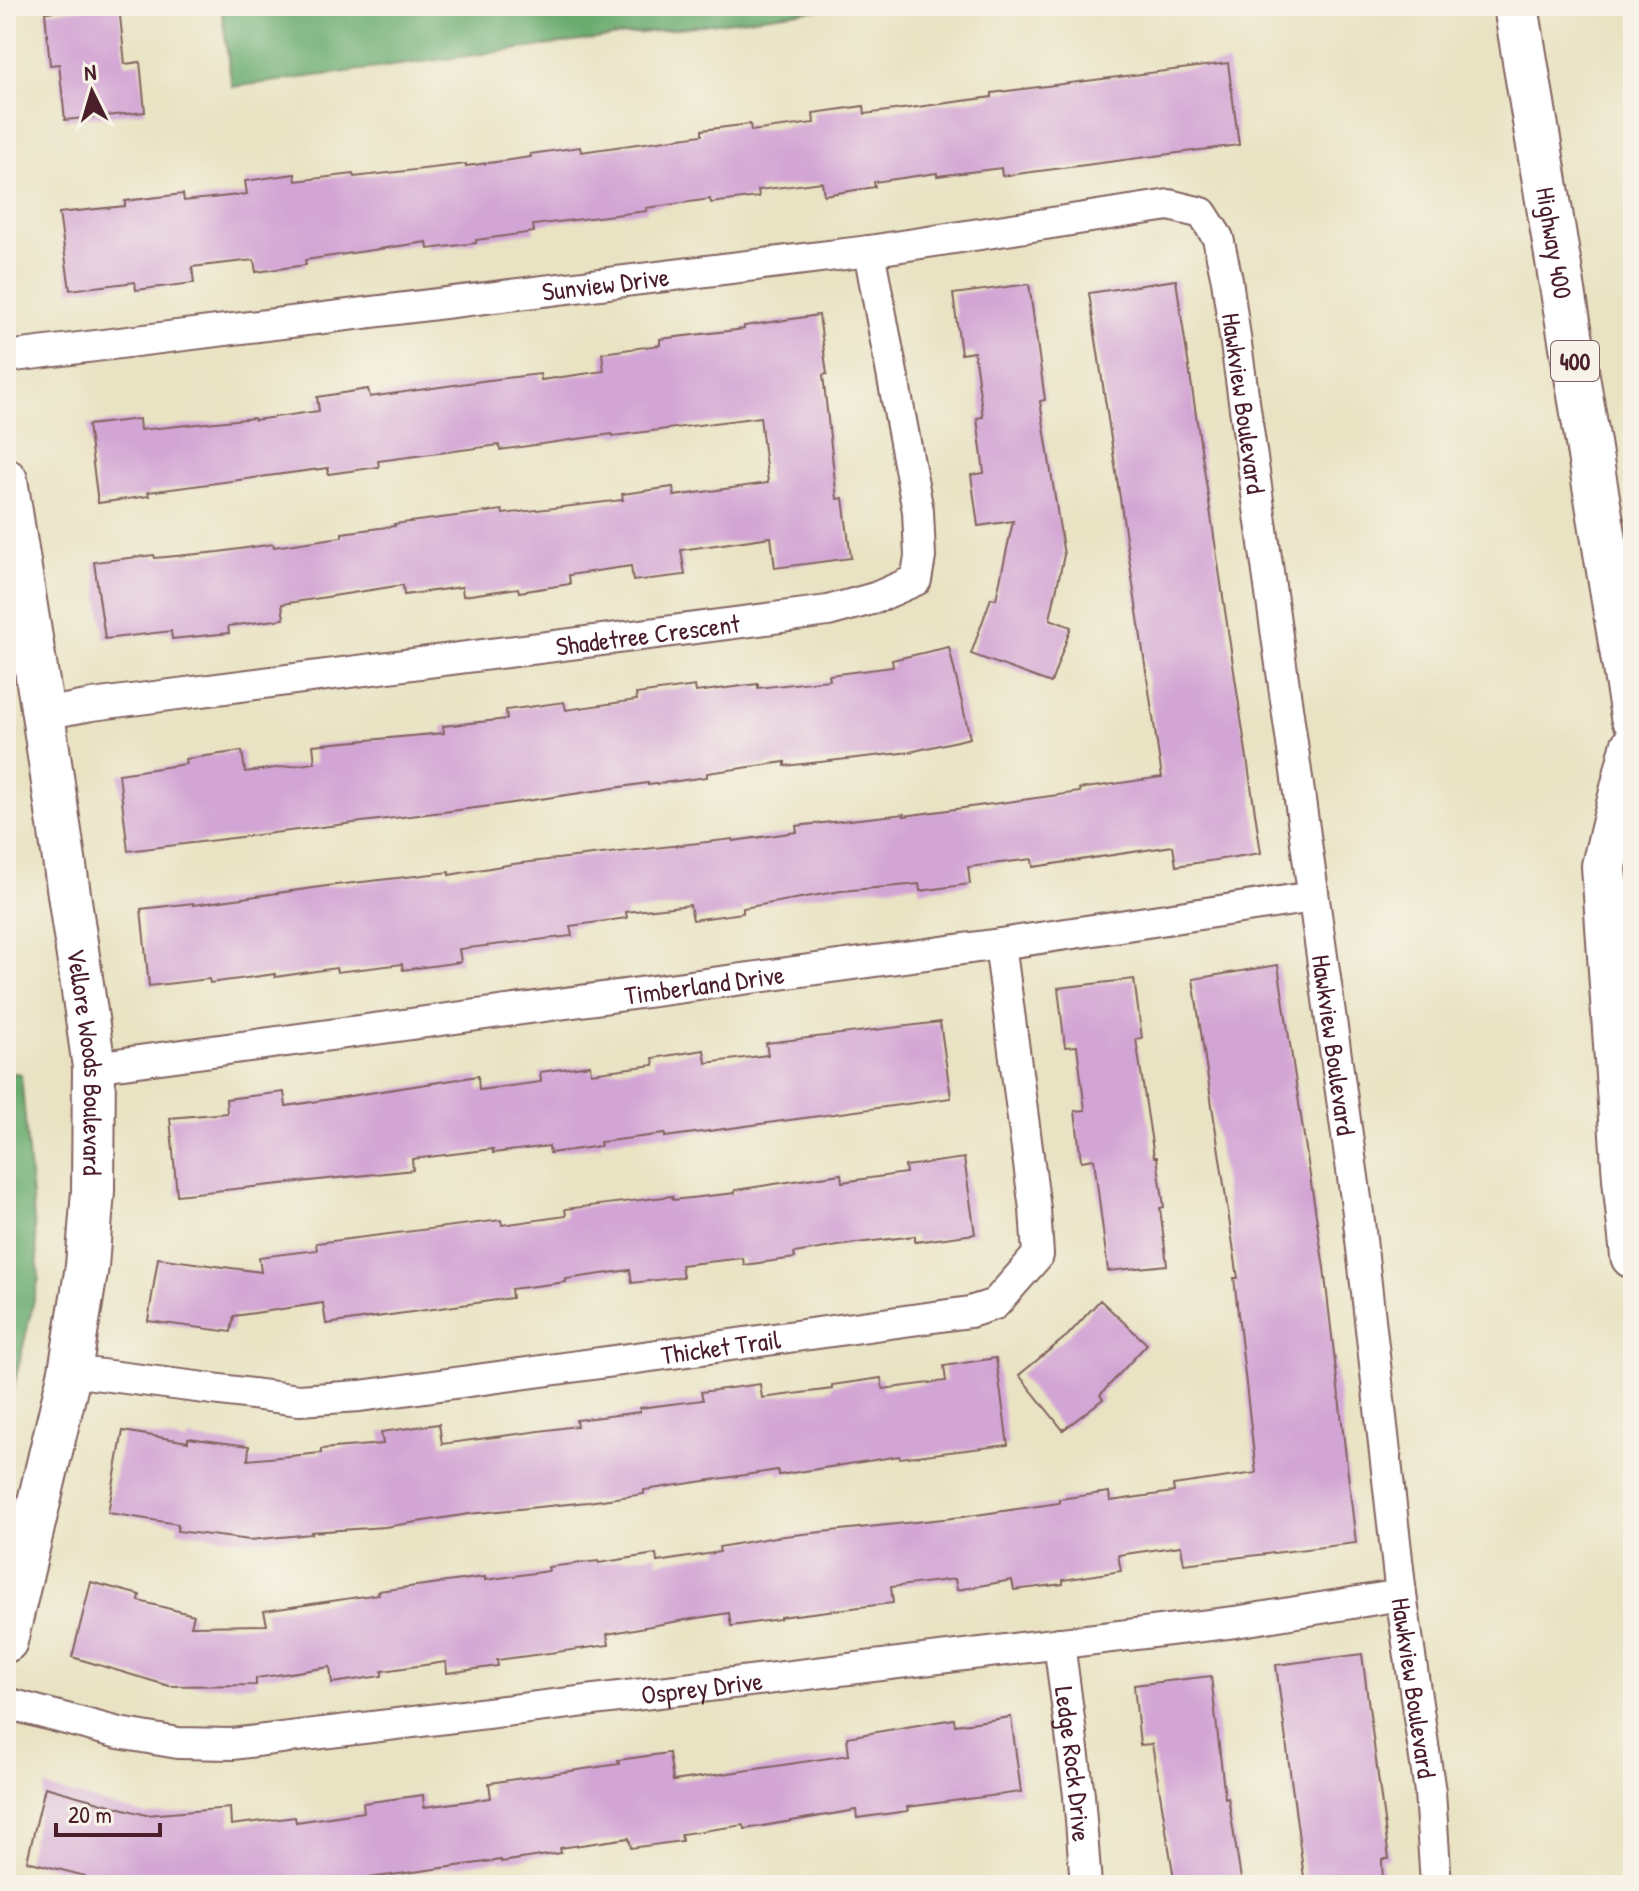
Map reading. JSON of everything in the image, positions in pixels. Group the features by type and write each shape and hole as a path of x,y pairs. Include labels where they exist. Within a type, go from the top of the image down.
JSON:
{"highway":[{"name":"Highway 400","path":"1516,6 1633,716"},
{"path":"1633,747 1604,866 1633,1256"}],"street":[{"name":"Sunview Drive","path":"6,357 869,251 1169,205 1202,213"},
{"name":"Hawkview Boulevard","path":"1202,213 1218,238 1227,280 1358,1213 1401,1595 1430,1792 1436,1885"},
{"name":"Shadetree Crescent","path":"43,714 92,705 828,611 875,598 916,580 920,557 918,511 869,251"},
{"name":"Vellore Woods Boulevard","path":"6,480 94,1067 93,1191 87,1266 70,1371 6,1641"},
{"name":"Timberland Drive","path":"94,1067 1000,944 1313,897"},
{"name":"Thicket Trail","path":"70,1371 299,1400 345,1397 970,1312 995,1304 1038,1255 1035,1209 1000,944"},
{"name":"Osprey Drive","path":"6,1703 119,1733 178,1743 232,1744 1235,1622 1401,1595"},
{"name":"Ledge Rock Drive","path":"1059,1643 1079,1795 1086,1885"}],"green space":[{"path":"221,6 846,6 232,87"},
{"path":"6,1072 21,1074 39,1278 6,1420"}],"building":[{"path":"119,6 125,64 140,62 145,112 65,120 59,64 50,65 45,12"},
{"path":"1228,63 1239,145 1002,176 1001,168 937,176 937,173 874,182 875,187 824,195 822,182 758,190 759,197 711,203 710,199 646,208 647,211 533,225 534,232 476,240 476,243 428,249 427,242 305,260 306,265 256,272 254,260 192,267 194,283 136,290 135,282 70,290 59,213 125,206 125,201 183,194 184,201 247,194 245,181 295,174 296,181 466,166 580,147 581,152 702,135 702,130 750,124 751,131 814,123 813,113 864,106 865,114 992,97 992,93"},
{"path":"1176,280 1261,853 1176,866 1173,846 1033,867 1032,859 968,867 970,884 920,891 919,884 841,891 743,908 743,913 693,920 690,905 626,912 627,918 570,926 572,936 459,949 461,962 403,970 402,964 337,972 336,968 275,977 275,974 210,983 209,979 149,986 141,909 733,841 797,832 796,826 904,816 1080,792 1079,789 1162,777 1089,293"},
{"path":"1029,284 1045,400 1040,401 1064,555 1050,619 1071,627 1051,683 971,654 991,598 996,599 1013,521 978,526 971,475 984,473 977,418 983,417 974,352 961,354 953,294"},
{"path":"819,315 837,499 843,498 851,558 775,568 771,537 681,550 685,575 633,581 631,566 569,575 570,584 463,596 462,587 404,595 403,585 282,604 284,619 228,626 229,633 172,639 171,631 105,639 94,562 219,552 273,544 274,547 342,537 342,533 394,524 502,510 503,514 623,500 622,494 673,487 674,496 768,483 760,417 500,450 499,445 378,461 379,467 328,474 328,468 148,492 149,496 98,503 88,425 139,419 140,430 255,420 319,411 317,397 368,389 370,397 540,374 541,380 604,371 602,353 660,345 660,339 744,329 744,326"},
{"path":"949,647 970,738 910,752 785,766 785,762 648,785 128,851 119,774 186,764 185,759 242,751 245,772 315,763 313,745 444,733 443,726 507,719 506,710 564,702 566,710 637,700 636,694 695,686 696,692 758,684 758,688 830,680 829,675 893,667 892,660"},
{"path":"1278,965 1324,1268 1356,1543 1184,1564 1181,1546 1118,1555 1121,1571 1063,1580 1063,1584 1014,1590 1012,1580 957,1590 955,1579 891,1587 893,1603 731,1626 729,1613 607,1634 609,1645 497,1660 498,1666 447,1673 446,1662 382,1671 382,1676 332,1683 330,1667 256,1678 256,1685 169,1686 72,1657 91,1582 140,1595 139,1601 194,1615 191,1626 267,1625 264,1611 379,1594 378,1591 485,1577 485,1580 549,1571 548,1567 656,1554 657,1562 720,1552 719,1547 775,1537 962,1517 1059,1503 1059,1499 1109,1492 1110,1501 1174,1492 1173,1485 1256,1473 1234,1278 1238,1278 1193,979"},
{"path":"1134,979 1142,1038 1136,1039 1164,1207 1160,1208 1167,1265 1108,1271 1094,1159 1081,1161 1075,1111 1085,1110 1077,1046 1065,1047 1058,988"},
{"path":"940,1022 951,1098 665,1137 665,1134 600,1142 601,1146 550,1153 549,1146 412,1159 413,1170 177,1195 170,1118 227,1113 226,1099 284,1092 286,1106 478,1076 479,1090 541,1082 540,1072 590,1065 591,1073 654,1065 653,1058 704,1050 706,1063 768,1055 766,1043"},
{"path":"964,1158 975,1234 915,1242 915,1236 857,1243 794,1253 795,1258 744,1265 743,1258 681,1265 683,1277 632,1283 630,1270 511,1289 512,1298 326,1324 323,1303 234,1316 231,1332 148,1321 158,1258 261,1272 259,1257 317,1250 316,1243 501,1220 502,1225 566,1216 565,1209 672,1196 673,1200 735,1193 735,1190 841,1174 842,1182 906,1173 905,1166"},
{"path":"1100,1300 1147,1344 1100,1395 1103,1399 1063,1430 1019,1375 1068,1335"},
{"path":"996,1358 1008,1445 899,1456 779,1475 778,1470 644,1490 644,1494 588,1502 250,1540 177,1531 178,1524 108,1513 123,1431 188,1442 188,1438 249,1446 248,1460 383,1444 381,1432 439,1424 442,1444 577,1426 576,1420 703,1400 701,1392 760,1384 762,1398 832,1389 832,1385 881,1378 883,1389 946,1381 944,1366"},
{"path":"1362,1654 1389,1859 1382,1859 1383,1885 1305,1885 1276,1665"},
{"path":"1211,1676 1225,1798 1228,1797 1242,1885 1175,1885 1152,1744 1140,1745 1134,1685"},
{"path":"1011,1717 1021,1792 907,1807 908,1811 857,1818 856,1810 745,1829 744,1825 681,1834 682,1841 631,1848 629,1838 560,1848 561,1853 319,1885 106,1885 84,1880 85,1876 27,1861 45,1787 146,1815 230,1808 231,1825 295,1817 296,1822 364,1812 363,1803 423,1795 424,1807 491,1798 489,1783 619,1764 618,1760 669,1753 673,1781 849,1755 847,1737 954,1719 955,1725"}]}
